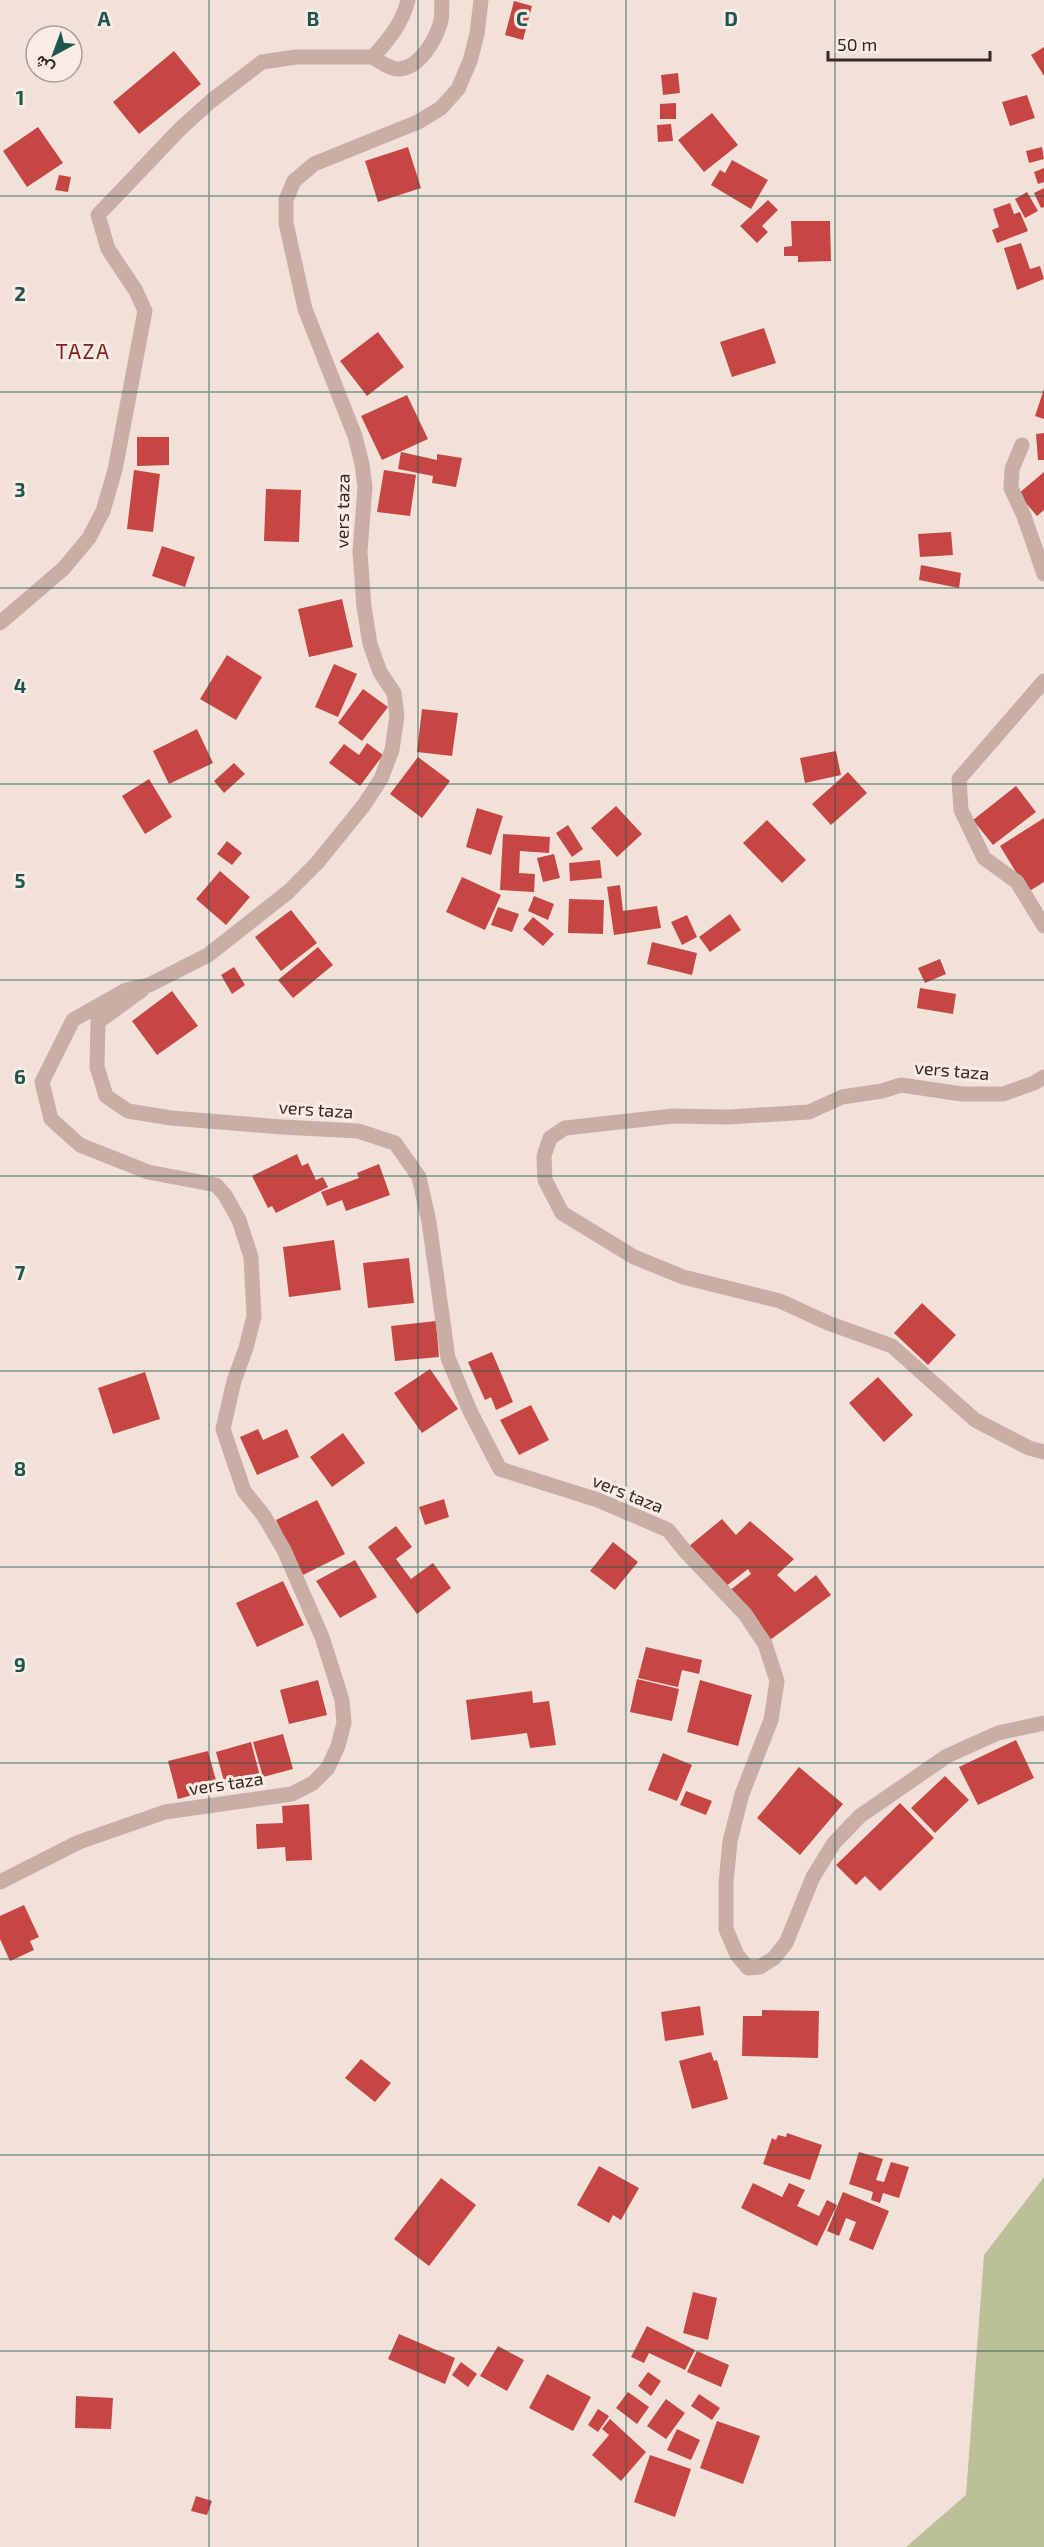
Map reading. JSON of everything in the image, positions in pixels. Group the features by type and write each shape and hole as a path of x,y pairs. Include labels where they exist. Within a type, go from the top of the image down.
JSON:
{"street":[{"path":"373,57 404,17 408,0"},
{"path":"0,623 63,569 89,538 104,511 115,470 145,311 136,291 108,249 98,215 181,128 210,101 262,62 296,57 373,57 383,65 399,69 416,62 431,43 441,23 442,0"},
{"name":"vers taza","path":"481,0 477,34 470,61 458,89 441,108 418,122 314,164 294,181 286,200 286,223 305,309 355,436 362,464 365,487 360,552 364,607 370,644 380,672 394,693 397,716 392,750 381,779 364,805 317,863 288,892 208,955 149,985 98,1022 97,1067 106,1096 128,1111 171,1118 358,1131 395,1143 419,1177 429,1222 448,1358 470,1412 500,1469 598,1500 669,1530 685,1551 745,1614 765,1644 777,1682 771,1720 742,1794 730,1841 726,1883 726,1929 737,1955 748,1968 760,1967 774,1958 786,1943 813,1877 834,1843 860,1816 947,1756 998,1733 1044,1723"},
{"path":"1022,445 1012,469 1011,488 1024,516 1044,573"},
{"path":"1044,681 959,779 961,810 984,858 1017,882 1044,927"},
{"name":"vers taza","path":"0,1882 79,1842 165,1812 292,1794 313,1784 328,1768 338,1746 344,1723 342,1700 322,1637 284,1550 264,1516 244,1491 223,1429 234,1380 246,1348 254,1316 251,1257 239,1220 225,1195 216,1185 148,1172 80,1145 51,1119 42,1082 73,1020 126,990 149,985"},
{"name":"vers taza","path":"1044,1077 1003,1094 962,1094 901,1085 882,1091 842,1097 809,1112 729,1117 673,1116 565,1128 550,1138 544,1164 545,1180 562,1213 634,1257 683,1277 780,1301 828,1323 892,1346 975,1420 1029,1448 1044,1452"}],"green space":[{"path":"1044,2177 1044,2547 906,2547 966,2495 984,2255"}],"building":[{"path":"514,1 532,6 523,40 505,35"},
{"path":"1044,47 1044,76 1031,55"},
{"path":"174,51 201,84 139,134 113,102"},
{"path":"678,73 680,93 663,95 661,75"},
{"path":"1027,95 1035,118 1010,126 1002,102"},
{"path":"676,103 676,119 660,119 660,104"},
{"path":"712,113 738,145 704,172 678,140"},
{"path":"671,124 673,141 658,142 657,125"},
{"path":"38,127 63,163 27,187 3,151"},
{"path":"408,147 421,188 378,202 365,161"},
{"path":"1042,147 1044,159 1029,163 1026,151"},
{"path":"732,160 768,180 751,209 711,185 720,170 725,173"},
{"path":"1044,168 1044,182 1038,184 1034,172"},
{"path":"59,175 71,177 68,192 55,190"},
{"path":"1044,188 1044,207 1041,208 1034,193"},
{"path":"1027,192 1038,211 1025,218 1015,199"},
{"path":"768,200 778,210 762,226 768,232 757,243 740,226"},
{"path":"1010,203 1014,214 1020,212 1028,231 997,243 992,230 999,227 993,209"},
{"path":"791,221 830,221 831,261 798,262 798,256 784,256 784,247 792,246"},
{"path":"1021,243 1030,269 1040,266 1044,279 1017,290 1004,248"},
{"path":"764,328 776,363 732,377 720,342"},
{"path":"378,332 404,367 367,396 340,361"},
{"path":"1044,389 1044,419 1035,416"},
{"path":"407,395 428,439 382,460 361,416"},
{"path":"1044,433 1044,460 1038,460 1036,434"},
{"path":"137,437 169,437 169,465 137,466"},
{"path":"401,452 437,460 437,454 462,458 456,487 432,483 433,476 398,469"},
{"path":"134,470 160,474 153,532 127,529"},
{"path":"384,470 416,475 410,516 377,512"},
{"path":"1044,472 1044,510 1037,516 1018,494"},
{"path":"266,489 301,490 299,542 264,541"},
{"path":"951,532 953,555 920,557 918,534"},
{"path":"162,546 195,557 185,587 152,576"},
{"path":"921,565 961,573 959,588 919,580"},
{"path":"342,599 353,647 309,657 298,609"},
{"path":"227,655 262,677 236,720 200,699"},
{"path":"334,664 357,674 338,717 315,707"},
{"path":"363,689 388,707 362,741 338,723"},
{"path":"422,709 458,713 452,756 417,752"},
{"path":"197,729 213,763 169,784 153,751"},
{"path":"367,743 383,755 360,786 329,763 344,744 359,755"},
{"path":"836,751 841,775 805,783 800,758"},
{"path":"418,757 450,781 422,818 390,794"},
{"path":"234,763 245,774 224,793 214,781"},
{"path":"848,772 867,793 831,825 812,804"},
{"path":"149,779 172,817 145,834 122,796"},
{"path":"1016,786 1036,812 993,845 973,820"},
{"path":"616,806 642,834 617,857 591,828"},
{"path":"477,808 503,816 491,855 466,847"},
{"path":"1044,818 1044,882 1028,892 1000,846"},
{"path":"767,820 806,860 782,883 743,843"},
{"path":"568,825 583,849 572,857 556,833"},
{"path":"503,834 550,837 549,853 520,851 519,873 535,874 534,892 500,890"},
{"path":"227,841 242,853 232,865 217,854"},
{"path":"554,854 560,878 543,882 537,858"},
{"path":"600,860 602,878 570,881 569,863"},
{"path":"220,871 250,897 226,925 196,899"},
{"path":"462,877 501,895 485,930 446,912"},
{"path":"620,885 623,911 657,906 661,928 614,935 607,887"},
{"path":"534,896 554,904 548,920 528,911"},
{"path":"569,899 604,900 603,934 568,933"},
{"path":"498,907 519,914 512,932 491,925"},
{"path":"291,910 317,943 281,971 255,937"},
{"path":"730,914 741,930 710,952 699,937"},
{"path":"687,915 697,937 682,945 671,922"},
{"path":"533,917 554,934 543,946 523,929"},
{"path":"652,942 697,953 692,975 647,964"},
{"path":"318,947 333,965 293,998 278,980"},
{"path":"940,959 946,974 925,983 918,968"},
{"path":"234,967 245,985 232,994 221,975"},
{"path":"920,988 956,994 953,1014 917,1008"},
{"path":"172,991 198,1026 157,1055 132,1021"},
{"path":"297,1154 302,1166 308,1163 316,1180 323,1177 328,1187 276,1213 272,1206 268,1208 252,1176"},
{"path":"379,1164 390,1195 346,1211 342,1200 327,1206 321,1192 359,1178 357,1173"},
{"path":"334,1240 341,1290 289,1297 283,1247"},
{"path":"409,1258 414,1303 368,1308 363,1263"},
{"path":"922,1303 956,1335 928,1365 894,1333"},
{"path":"436,1321 439,1357 395,1361 391,1326"},
{"path":"492,1352 513,1402 496,1410 491,1397 485,1400 468,1362"},
{"path":"430,1369 458,1409 422,1433 394,1393"},
{"path":"145,1372 160,1419 113,1434 98,1388"},
{"path":"878,1377 913,1415 884,1442 849,1403"},
{"path":"531,1405 549,1440 519,1455 500,1420"},
{"path":"258,1429 263,1440 287,1429 299,1457 257,1475 240,1437"},
{"path":"343,1433 365,1463 332,1487 310,1457"},
{"path":"444,1499 449,1517 425,1525 419,1507"},
{"path":"317,1500 345,1554 303,1575 276,1520"},
{"path":"722,1519 736,1535 750,1521 794,1559 777,1575 795,1592 816,1575 831,1595 770,1640 729,1591 751,1574 748,1569 725,1587 688,1547"},
{"path":"396,1526 412,1547 396,1559 411,1579 433,1563 451,1588 417,1614 368,1547"},
{"path":"613,1542 638,1562 615,1590 590,1571"},
{"path":"355,1560 377,1597 340,1618 316,1581"},
{"path":"283,1581 304,1625 257,1647 236,1603"},
{"path":"646,1647 702,1660 699,1674 682,1670 678,1687 638,1678"},
{"path":"637,1679 679,1689 672,1721 630,1712"},
{"path":"318,1680 327,1715 289,1724 280,1690"},
{"path":"700,1680 752,1695 738,1746 687,1732"},
{"path":"532,1691 533,1703 549,1701 556,1745 530,1748 527,1733 471,1740 466,1700"},
{"path":"283,1734 293,1769 263,1777 253,1742"},
{"path":"1016,1740 1034,1778 978,1805 959,1767"},
{"path":"251,1742 260,1776 225,1785 216,1752"},
{"path":"208,1751 218,1788 178,1799 168,1761"},
{"path":"663,1753 692,1765 677,1801 648,1790"},
{"path":"799,1767 843,1804 800,1855 757,1818"},
{"path":"945,1776 969,1800 935,1833 911,1808"},
{"path":"686,1791 712,1801 706,1815 680,1805"},
{"path":"900,1803 934,1838 880,1891 865,1876 856,1885 836,1865"},
{"path":"309,1804 312,1860 286,1861 285,1847 257,1849 256,1824 283,1823 282,1806"},
{"path":"24,1905 39,1937 30,1941 34,1950 10,1961 0,1939 0,1916"},
{"path":"700,2006 704,2035 665,2041 661,2012"},
{"path":"762,2010 819,2011 818,2058 742,2056 743,2016 762,2016"},
{"path":"711,2052 714,2061 717,2060 728,2099 692,2109 679,2061"},
{"path":"361,2059 391,2083 375,2102 345,2078"},
{"path":"787,2133 822,2145 810,2180 763,2164 772,2138 776,2140 778,2135 786,2137"},
{"path":"859,2152 883,2159 876,2180 884,2182 891,2162 909,2167 899,2198 883,2193 880,2203 871,2200 873,2192 849,2184"},
{"path":"599,2166 639,2188 621,2220 613,2215 609,2223 577,2205"},
{"path":"441,2178 476,2205 429,2266 394,2239"},
{"path":"753,2183 782,2197 789,2183 805,2190 797,2206 819,2216 827,2200 837,2205 817,2246 741,2208"},
{"path":"843,2192 889,2211 873,2250 849,2240 856,2222 846,2218 839,2236 827,2231"},
{"path":"693,2292 717,2298 708,2340 683,2333"},
{"path":"647,2326 695,2350 685,2370 649,2353 644,2363 631,2357"},
{"path":"399,2334 455,2358 445,2384 388,2359"},
{"path":"498,2346 524,2360 507,2391 480,2376"},
{"path":"697,2351 729,2365 721,2387 687,2372"},
{"path":"461,2362 477,2374 468,2387 452,2375"},
{"path":"648,2372 661,2381 651,2396 638,2386"},
{"path":"547,2374 591,2397 573,2431 529,2408"},
{"path":"628,2392 649,2407 637,2424 616,2408"},
{"path":"699,2394 720,2408 712,2420 691,2406"},
{"path":"76,2396 113,2398 111,2429 75,2428"},
{"path":"666,2399 685,2413 666,2439 647,2426"},
{"path":"598,2409 609,2416 598,2432 588,2425"},
{"path":"610,2419 646,2452 621,2481 592,2455 609,2435 602,2429"},
{"path":"717,2421 760,2436 743,2484 700,2468"},
{"path":"677,2429 700,2440 691,2460 667,2450"},
{"path":"650,2455 691,2469 675,2517 634,2502"},
{"path":"196,2496 212,2501 207,2515 191,2511"}],"district":[{"name":"TAZA","path":"83,350"}]}
